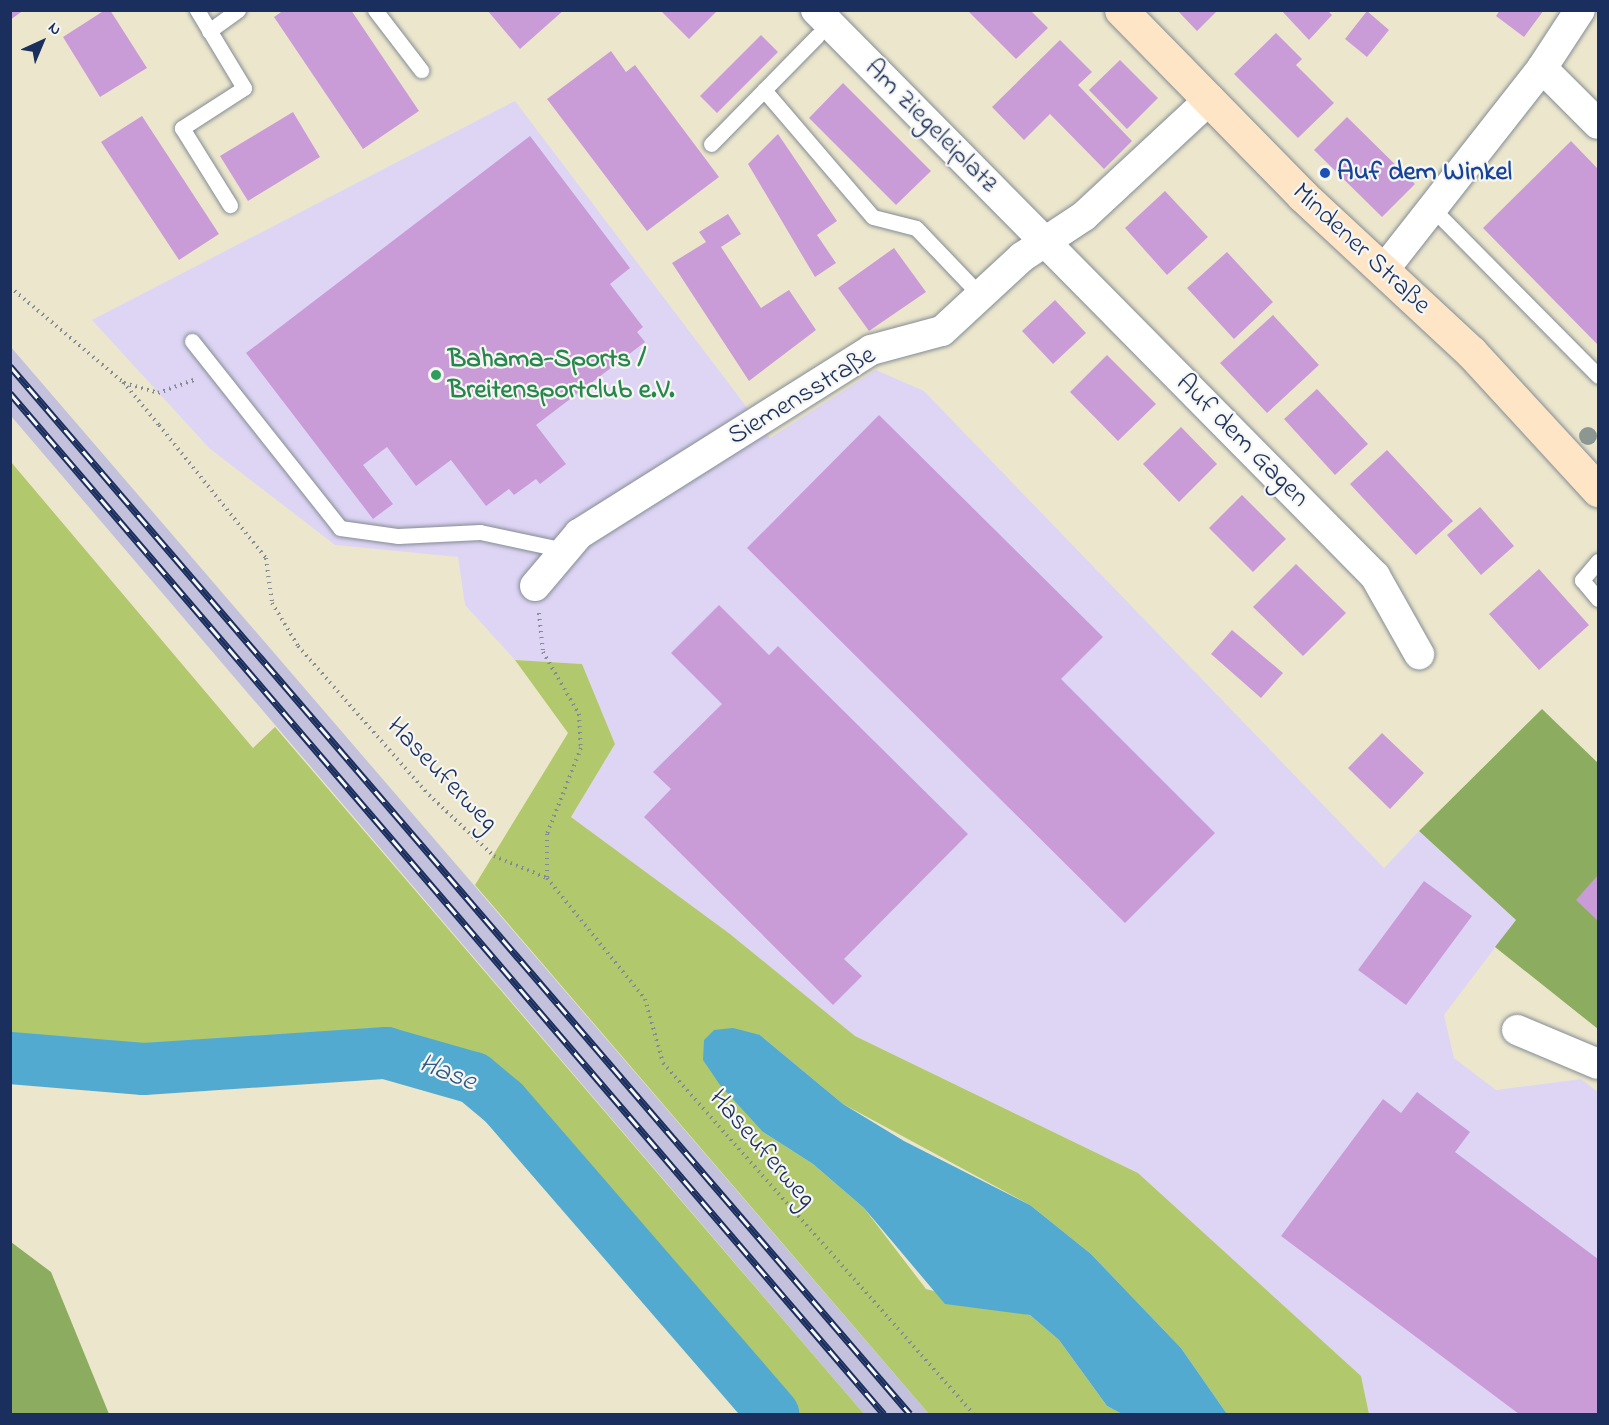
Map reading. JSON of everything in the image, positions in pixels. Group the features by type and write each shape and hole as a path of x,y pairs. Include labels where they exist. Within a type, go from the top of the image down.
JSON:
{"main road":[{"name":"Mindener Straße","path":"1121,10 1383,271 1472,352 1599,490"}],"street":[{"path":"1383,271 1542,68 1580,10"},
{"name":"Am Ziegeleiplatz","path":"817,23 1046,242"},
{"path":"1542,68 1599,124"},
{"name":"Siemensstraße","path":"535,586 579,534 871,350 942,332 1046,242 1084,216 1210,99"},
{"name":"Auf dem Gagen","path":"1046,242 1375,576 1419,654"},
{"path":"1517,1030 1599,1064"}],"lane":[{"path":"197,10 244,88 182,128 230,205"},
{"path":"209,31 238,10"},
{"path":"375,10 421,70"},
{"path":"711,144 765,90 817,23"},
{"path":"765,90 873,217 916,228 981,296"},
{"path":"1432,208 1599,376"},
{"path":"192,341 340,528 398,536 480,532 565,550"},
{"path":"1599,561 1582,580 1599,599"}],"path":[{"name":"Haseuferweg","path":"10,287 123,382 266,558 272,603 298,646 457,824 494,856 547,878 645,999 663,1063 973,1414"},
{"path":"123,382 158,393 217,373"},
{"path":"535,586 543,652 579,714 582,748 547,834 547,878"}],"shaded area":[{"path":"515,101 770,438 876,370 924,391 1384,868 1419,831 1516,920 1444,1015 1454,1058 1496,1090 1581,1079 1598,1092 1598,1414 1369,1414 1361,1376 1138,1173 855,1036 730,934 571,817 615,744 582,664 515,660 465,605 458,557 335,545 209,448 92,320"},
{"path":"10,346 929,1414 864,1414 11,416"}],"green space":[{"path":"11,462 253,748 275,727 864,1414 773,1414 503,1102 474,1078 386,1053 144,1069 11,1058"},
{"path":"515,660 582,664 615,744 571,817 730,934 855,1036 1138,1173 1361,1376 1369,1414 1227,1414 1181,1348 1091,1254 1030,1205 843,1104 760,1035 763,1132 813,1164 864,1208 926,1289 1030,1315 1059,1340 1107,1406 1122,1414 929,1414 475,885 568,733"},
{"path":"1542,709 1598,763 1598,1029 1495,947 1516,920 1419,831"},
{"path":"11,1242 51,1272 109,1414 11,1414"}],"water":[{"path":"733,1028 760,1035 843,1104 904,1141 1030,1205 1091,1254 1181,1348 1227,1414 1122,1414 1107,1406 1059,1340 1030,1315 945,1304 864,1208 813,1164 763,1132 720,1085 703,1060 704,1040 714,1030"}],"building":[{"path":"10,10 24,10 10,20"},
{"path":"105,10 110,10 147,68 100,97 63,37"},
{"path":"284,10 351,10 419,111 363,149 274,17"},
{"path":"487,10 564,10 520,49"},
{"path":"660,10 718,10 689,39"},
{"path":"967,10 1030,10 1048,28 1016,59"},
{"path":"1177,10 1218,10 1197,31"},
{"path":"1281,10 1327,10 1332,15 1309,40"},
{"path":"1500,10 1544,10 1524,37 1496,16"},
{"path":"1367,11 1389,30 1367,57 1345,39"},
{"path":"1276,33 1302,59 1296,65 1334,103 1298,138 1234,74"},
{"path":"761,35 778,52 717,113 700,96"},
{"path":"1060,40 1092,72 1078,85 1132,141 1104,169 1050,114 1024,140 992,107"},
{"path":"611,51 626,72 635,65 719,177 647,231 547,99"},
{"path":"1120,60 1158,98 1127,129 1089,90"},
{"path":"843,83 931,171 896,205 809,118"},
{"path":"293,112 320,157 248,201 220,156"},
{"path":"142,116 219,234 179,260 101,142"},
{"path":"1347,117 1415,184 1382,217 1314,150"},
{"path":"778,134 837,221 817,235 836,263 815,277 748,164"},
{"path":"530,136 630,268 610,284 643,327 637,332 645,342 536,425 566,464 540,484 536,479 514,495 509,489 486,506 451,460 416,486 387,447 363,465 393,504 373,519 246,353"},
{"path":"1571,141 1598,169 1598,345 1483,228"},
{"path":"1165,191 1208,237 1167,275 1125,228"},
{"path":"728,214 741,234 721,247 761,308 789,290 816,330 749,381 672,263 706,242 699,232"},
{"path":"894,248 926,292 869,331 838,288"},
{"path":"1227,252 1273,302 1234,339 1187,288"},
{"path":"1055,300 1086,333 1053,364 1022,331"},
{"path":"1273,315 1319,365 1267,413 1220,363"},
{"path":"1107,355 1156,404 1118,441 1070,392"},
{"path":"1317,389 1368,444 1335,475 1284,419"},
{"path":"879,415 1103,637 1061,679 1215,833 1125,923 747,548"},
{"path":"1181,427 1217,464 1179,502 1143,464"},
{"path":"1387,450 1453,521 1416,555 1350,484"},
{"path":"1242,495 1286,539 1253,572 1209,528"},
{"path":"1480,507 1514,546 1481,575 1447,535"},
{"path":"1296,564 1346,613 1303,656 1253,607"},
{"path":"1539,569 1589,625 1539,670 1489,614"},
{"path":"719,605 769,655 778,646 968,834 844,959 862,976 833,1005 644,817 671,789 653,772 722,704 671,653"},
{"path":"1232,630 1283,673 1261,698 1211,654"},
{"path":"1382,733 1424,773 1390,809 1348,768"},
{"path":"1598,875 1598,921 1576,900"},
{"path":"1424,881 1472,916 1406,1005 1358,970"},
{"path":"1417,1092 1470,1132 1455,1152 1598,1259 1598,1414 1519,1414 1281,1236 1383,1099 1401,1113"}],"waterway":[{"name":"Hase","path":"10,1058 144,1069 386,1053 474,1078 503,1102 773,1414"}],"railway":[{"path":"10,366 910,1414"},
{"path":"10,393 884,1414"}],"place":[{"name":"Auf dem Winkel","path":"1325,173"},
{"name":"Bahama-Sports / Breitensportclub e.V.","path":"436,375"}]}
